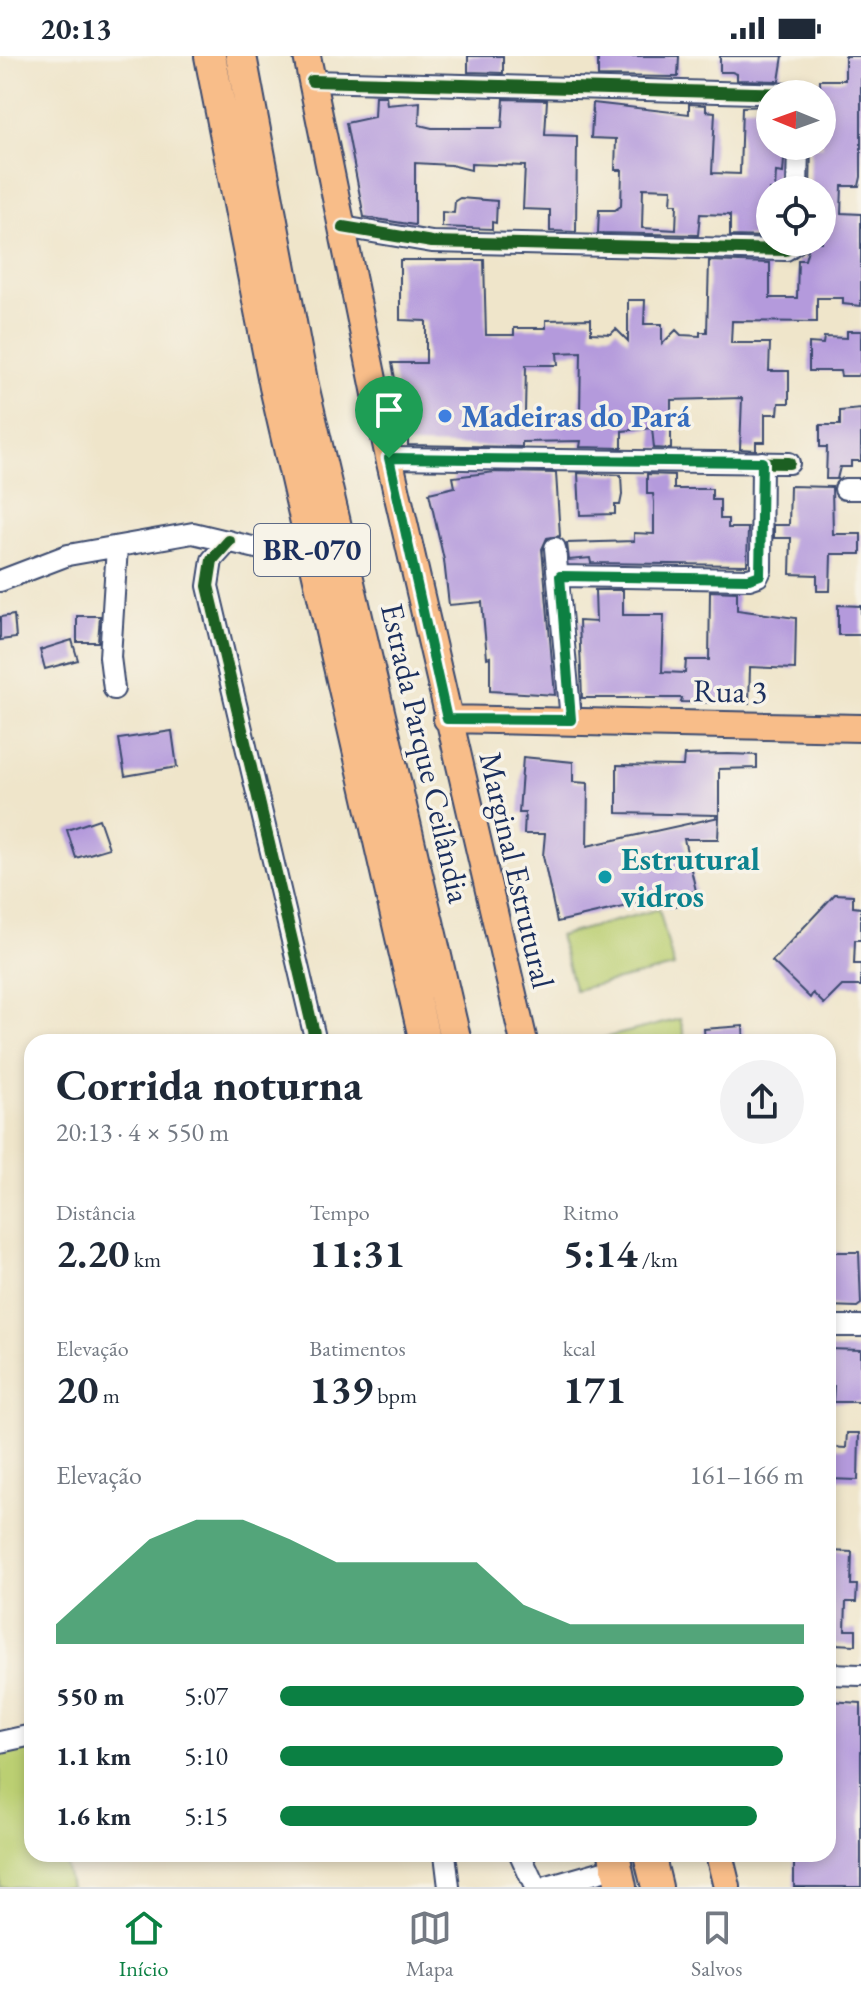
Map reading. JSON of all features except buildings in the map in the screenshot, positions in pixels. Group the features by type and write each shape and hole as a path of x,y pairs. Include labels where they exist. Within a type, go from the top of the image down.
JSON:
{"highway":[{"name":"Estrada Parque Ceilândia","path":"210,56 275,387 423,1034"},
{"name":"Estrada Parque Ceilândia","path":"241,56 302,381 454,1034"},
{"path":"651,1862 657,1887"}],"main road":[{"name":"Marginal Estrutural","path":"309,68 356,229 389,458 522,1034"},
{"name":"Rua 3","path":"447,719 861,728"},
{"path":"721,1862 727,1887"}],"street":[{"path":"309,68 756,92"},
{"path":"356,229 432,242 756,249"},
{"path":"389,458 789,463"},
{"path":"560,576 749,579 758,576 761,570 762,462"},
{"path":"0,581 68,555 193,533 265,550 313,554"},
{"path":"229,541 212,560 208,586 314,1034"},
{"path":"114,689 110,657 117,547"},
{"path":"555,548 571,720"},
{"path":"836,1326 861,1326"},
{"path":"836,1674 861,1675"},
{"path":"0,1742 24,1737"},
{"path":"446,1862 449,1887"},
{"path":"524,1862 535,1887"},
{"path":"547,1887 617,1869"}],"green space":[{"path":"659,909 674,967 575,990 559,936"},
{"path":"680,1019 684,1034 620,1034"},
{"path":"24,1746 24,1862 65,1862 70,1887 0,1887 0,1751"}],"cycle path":[{"path":"312,81 756,93"},
{"path":"343,227 432,242 756,249"},
{"path":"389,458 789,463"},
{"path":"229,541 212,560 208,586 314,1034"}],"place":[{"name":"Madeiras do Pará","path":"445,416"},
{"name":"Estrutural vidros","path":"605,877"}],"route":[{"path":"389,458 762,462 760,575 749,579 560,576 571,720 447,719 389,458"}]}
